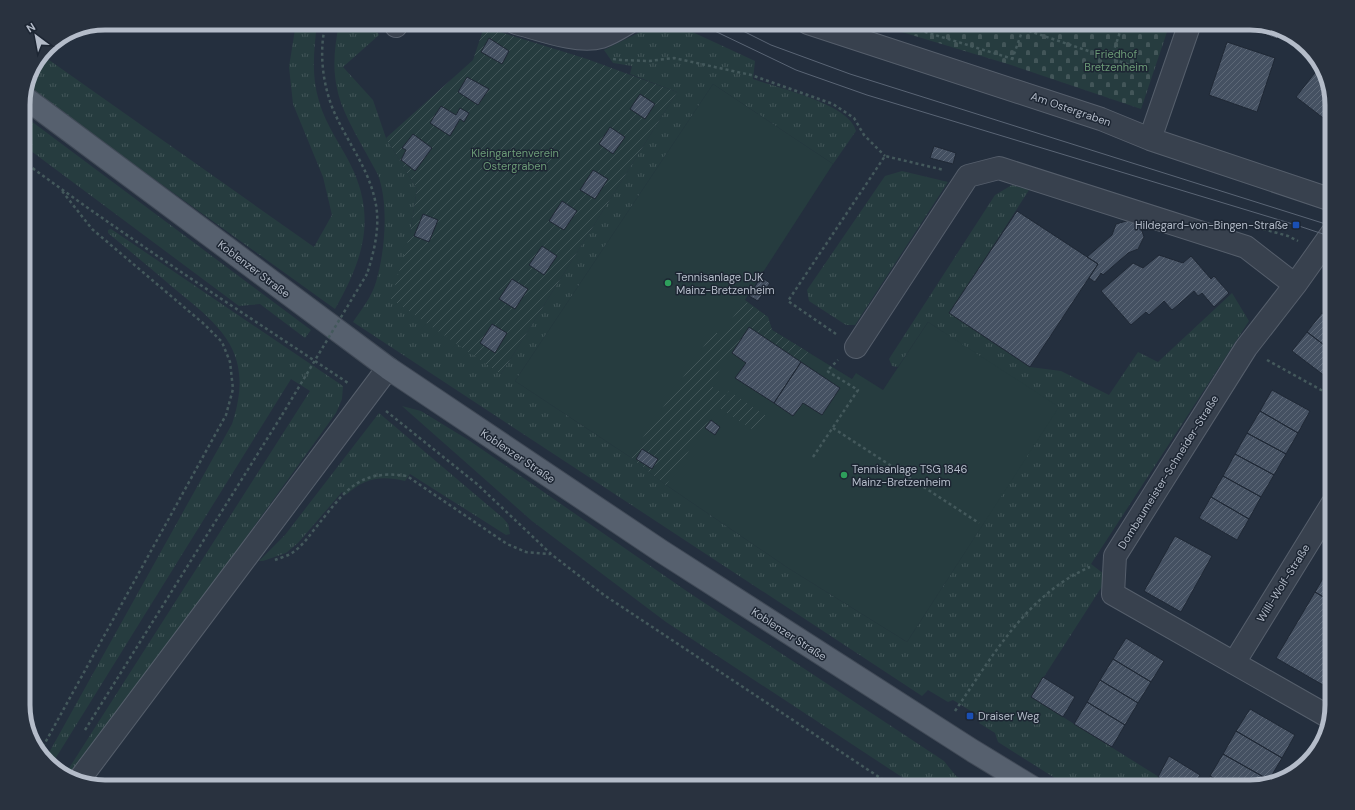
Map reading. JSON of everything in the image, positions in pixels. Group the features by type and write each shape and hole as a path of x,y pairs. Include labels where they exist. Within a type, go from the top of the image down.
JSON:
{"main road":[{"name":"Koblenzer Straße","path":"30,101 388,368 661,551 1021,780"}],"street":[{"path":"540,30 578,38 591,39 601,37 614,30"},
{"name":"Am Ostergraben","path":"829,30 1101,119 1150,139 1325,198"},
{"path":"1150,139 1188,30"},
{"path":"856,348 968,176 999,168 1246,247 1295,285"},
{"name":"Dombaumeister-Schneider-Straße","path":"1324,714 1113,594 1115,556 1246,348 1295,285 1325,243"},
{"path":"83,776 366,395 388,368"},
{"name":"Willi-Wolf-Straße","path":"1234,663 1325,515"}],"path":[{"path":"84,731 282,414 367,274 373,253 376,233 376,206 371,185 362,162 335,115 326,87 323,49 325,30"},
{"path":"918,30 1013,60"},
{"path":"1011,65 1023,30"},
{"path":"1026,30 1171,79"},
{"path":"1111,59 1121,30"},
{"path":"606,57 621,60 648,61 674,58 751,75 811,96 844,110 854,118 864,135 885,156 968,176"},
{"path":"813,457 858,390 828,371 830,366 856,348 788,301 885,156"},
{"path":"30,166 60,188 366,395 477,484 551,554 604,595 883,780"},
{"path":"43,747 226,415 233,389 230,362 222,342 204,324 92,229 60,188"},
{"path":"1268,360 1325,392"},
{"path":"833,428 980,523"},
{"path":"244,560 257,566 291,554 301,546 346,491 359,481 370,476 389,473 407,476 507,544 526,552 551,554"},
{"path":"954,712 1008,634 1036,603 1062,582 1087,568 1115,556"}],"green space":[{"path":"295,30 316,30 314,62 316,91 326,120 354,172 361,191 364,208 365,226 358,259 352,275 335,309 31,91 36,76 46,58 314,247 332,215 323,177 293,104 289,67"},
{"path":"338,30 376,30 379,35 343,67 373,100 386,138 417,189 410,234 501,374 677,92 630,74 632,66 613,63 604,50 644,30 688,30 755,61 753,79 812,98 841,113 851,121 856,131 833,164 713,84 515,381 630,457 666,485 788,568 907,642 985,521 943,332 928,322 898,367 892,366 889,359 995,195 1012,185 1029,190 950,313 1030,367 1061,371 1109,395 1138,352 1158,362 1232,293 1249,321 1091,564 1108,577 1031,697 1164,780 1058,780 998,742 995,733 979,723 982,718 953,700 948,702 928,690 922,696 353,322 369,297 376,282 382,257 385,214 384,200 378,175 354,132 339,98 335,80 336,39"},
{"name":"Kleingartenverein Ostergraben","path":"483,30 494,30 587,59 677,92 501,374 391,299 410,234 417,189 386,138 473,60"},
{"name":"Friedhof Bretzenheim","path":"895,30 1168,30 1141,109 1011,65"},
{"path":"713,84 833,164 745,300 768,317 772,330 852,379 856,373 883,390 928,322 1059,407 907,642 788,568 666,485 630,457 515,381"},
{"path":"30,120 311,330 305,338 260,304 239,306 30,150"},
{"path":"902,171 948,182 855,325 846,325 809,301 807,290 885,176"},
{"path":"111,229 343,386 342,399 336,413 75,774 68,770 310,391 291,379 55,760 49,753 232,424 238,400 240,380 237,362 231,346 221,332 194,304 108,233 108,230"},
{"path":"745,301 768,317 772,330 808,352 801,362 749,328 709,385 726,395 729,391 766,416 755,431 718,407 666,485 630,457 714,331 720,335"},
{"path":"402,406 421,411 470,441 688,592 944,761 956,776 963,780 906,780 666,622 532,521"},
{"path":"379,413 503,518 508,524 510,534 506,535 410,474 405,481 388,478 373,479 359,485 346,495 342,492 298,543 286,553 259,561 285,535"}],"building":[{"path":"1254,30 1278,36 1277,39"},
{"path":"489,38 509,51 502,64 481,52"},
{"path":"1227,42 1275,58 1257,112 1209,95"},
{"path":"1316,71 1324,90 1325,119 1296,97"},
{"path":"467,77 489,89 478,105 458,92"},
{"path":"640,94 655,104 645,119 630,109"},
{"path":"441,106 456,115 460,108 469,113 464,122 460,119 450,136 430,123"},
{"path":"610,127 625,137 613,154 599,144"},
{"path":"413,134 432,148 415,171 401,160 406,150 402,148"},
{"path":"934,146 956,153 953,164 930,158"},
{"path":"593,170 608,179 595,199 580,190"},
{"path":"562,201 577,211 564,230 549,221"},
{"path":"1017,211 1098,264 1030,367 949,313"},
{"path":"423,214 438,220 429,242 414,236"},
{"path":"1130,220 1140,225 1144,237 1138,249 1128,253 1103,275 1101,273 1095,282 1089,278 1098,264 1087,257 1112,235 1116,224"},
{"path":"542,246 557,256 544,275 529,265"},
{"path":"1159,255 1183,263 1191,256 1211,279 1214,276 1229,293 1214,307 1202,293 1198,296 1194,291 1172,310 1164,301 1149,315 1146,312 1131,325 1101,291 1133,263 1143,268"},
{"path":"761,277 770,283 758,301 749,296"},
{"path":"512,279 528,289 515,309 499,299"},
{"path":"1322,313 1325,315 1325,346 1307,332"},
{"path":"492,324 507,333 495,353 480,343"},
{"path":"749,327 801,362 774,403 735,378 746,363 732,353"},
{"path":"1307,332 1325,346 1325,376 1292,351"},
{"path":"801,362 840,388 822,415 803,403 793,416 774,403"},
{"path":"1272,390 1310,411 1298,433 1260,411"},
{"path":"1260,411 1298,433 1286,454 1247,433"},
{"path":"711,420 720,427 715,435 705,428"},
{"path":"1247,433 1286,454 1274,475 1235,454"},
{"path":"642,449 658,459 652,469 636,459"},
{"path":"1235,454 1274,475 1261,497 1223,476"},
{"path":"1223,476 1261,497 1249,519 1211,497"},
{"path":"1211,497 1249,519 1237,540 1199,518"},
{"path":"1175,536 1212,556 1181,612 1144,591"},
{"path":"1325,575 1325,598 1315,592"},
{"path":"1315,592 1325,598 1325,681 1323,685 1276,658"},
{"path":"1126,638 1164,661 1151,682 1113,659"},
{"path":"1113,659 1151,682 1138,703 1100,680"},
{"path":"1043,677 1075,697 1063,717 1031,697"},
{"path":"1100,680 1138,703 1125,725 1087,702"},
{"path":"1087,702 1125,725 1112,747 1074,724"},
{"path":"1250,709 1295,735 1282,758 1236,731"},
{"path":"1236,731 1282,758 1271,776 1265,778 1223,754"},
{"path":"1223,754 1265,778 1250,780 1217,780 1210,776"},
{"path":"1169,756 1200,775 1197,780 1163,780 1158,777"},
{"path":"1210,776 1217,780 1208,780"}],"tram line":[{"path":"713,30 796,70 867,95 1325,235"},
{"path":"741,30 771,45 850,74 1325,224"}],"place":[{"name":"Hildegard-von-Bingen-Straße","path":"1296,225"},
{"name":"Tennisanlage DJK Mainz-Bretzenheim","path":"668,283"},
{"name":"Tennisanlage TSG 1846 Mainz-Bretzenheim","path":"844,475"},
{"name":"Draiser Weg","path":"970,716"}]}
